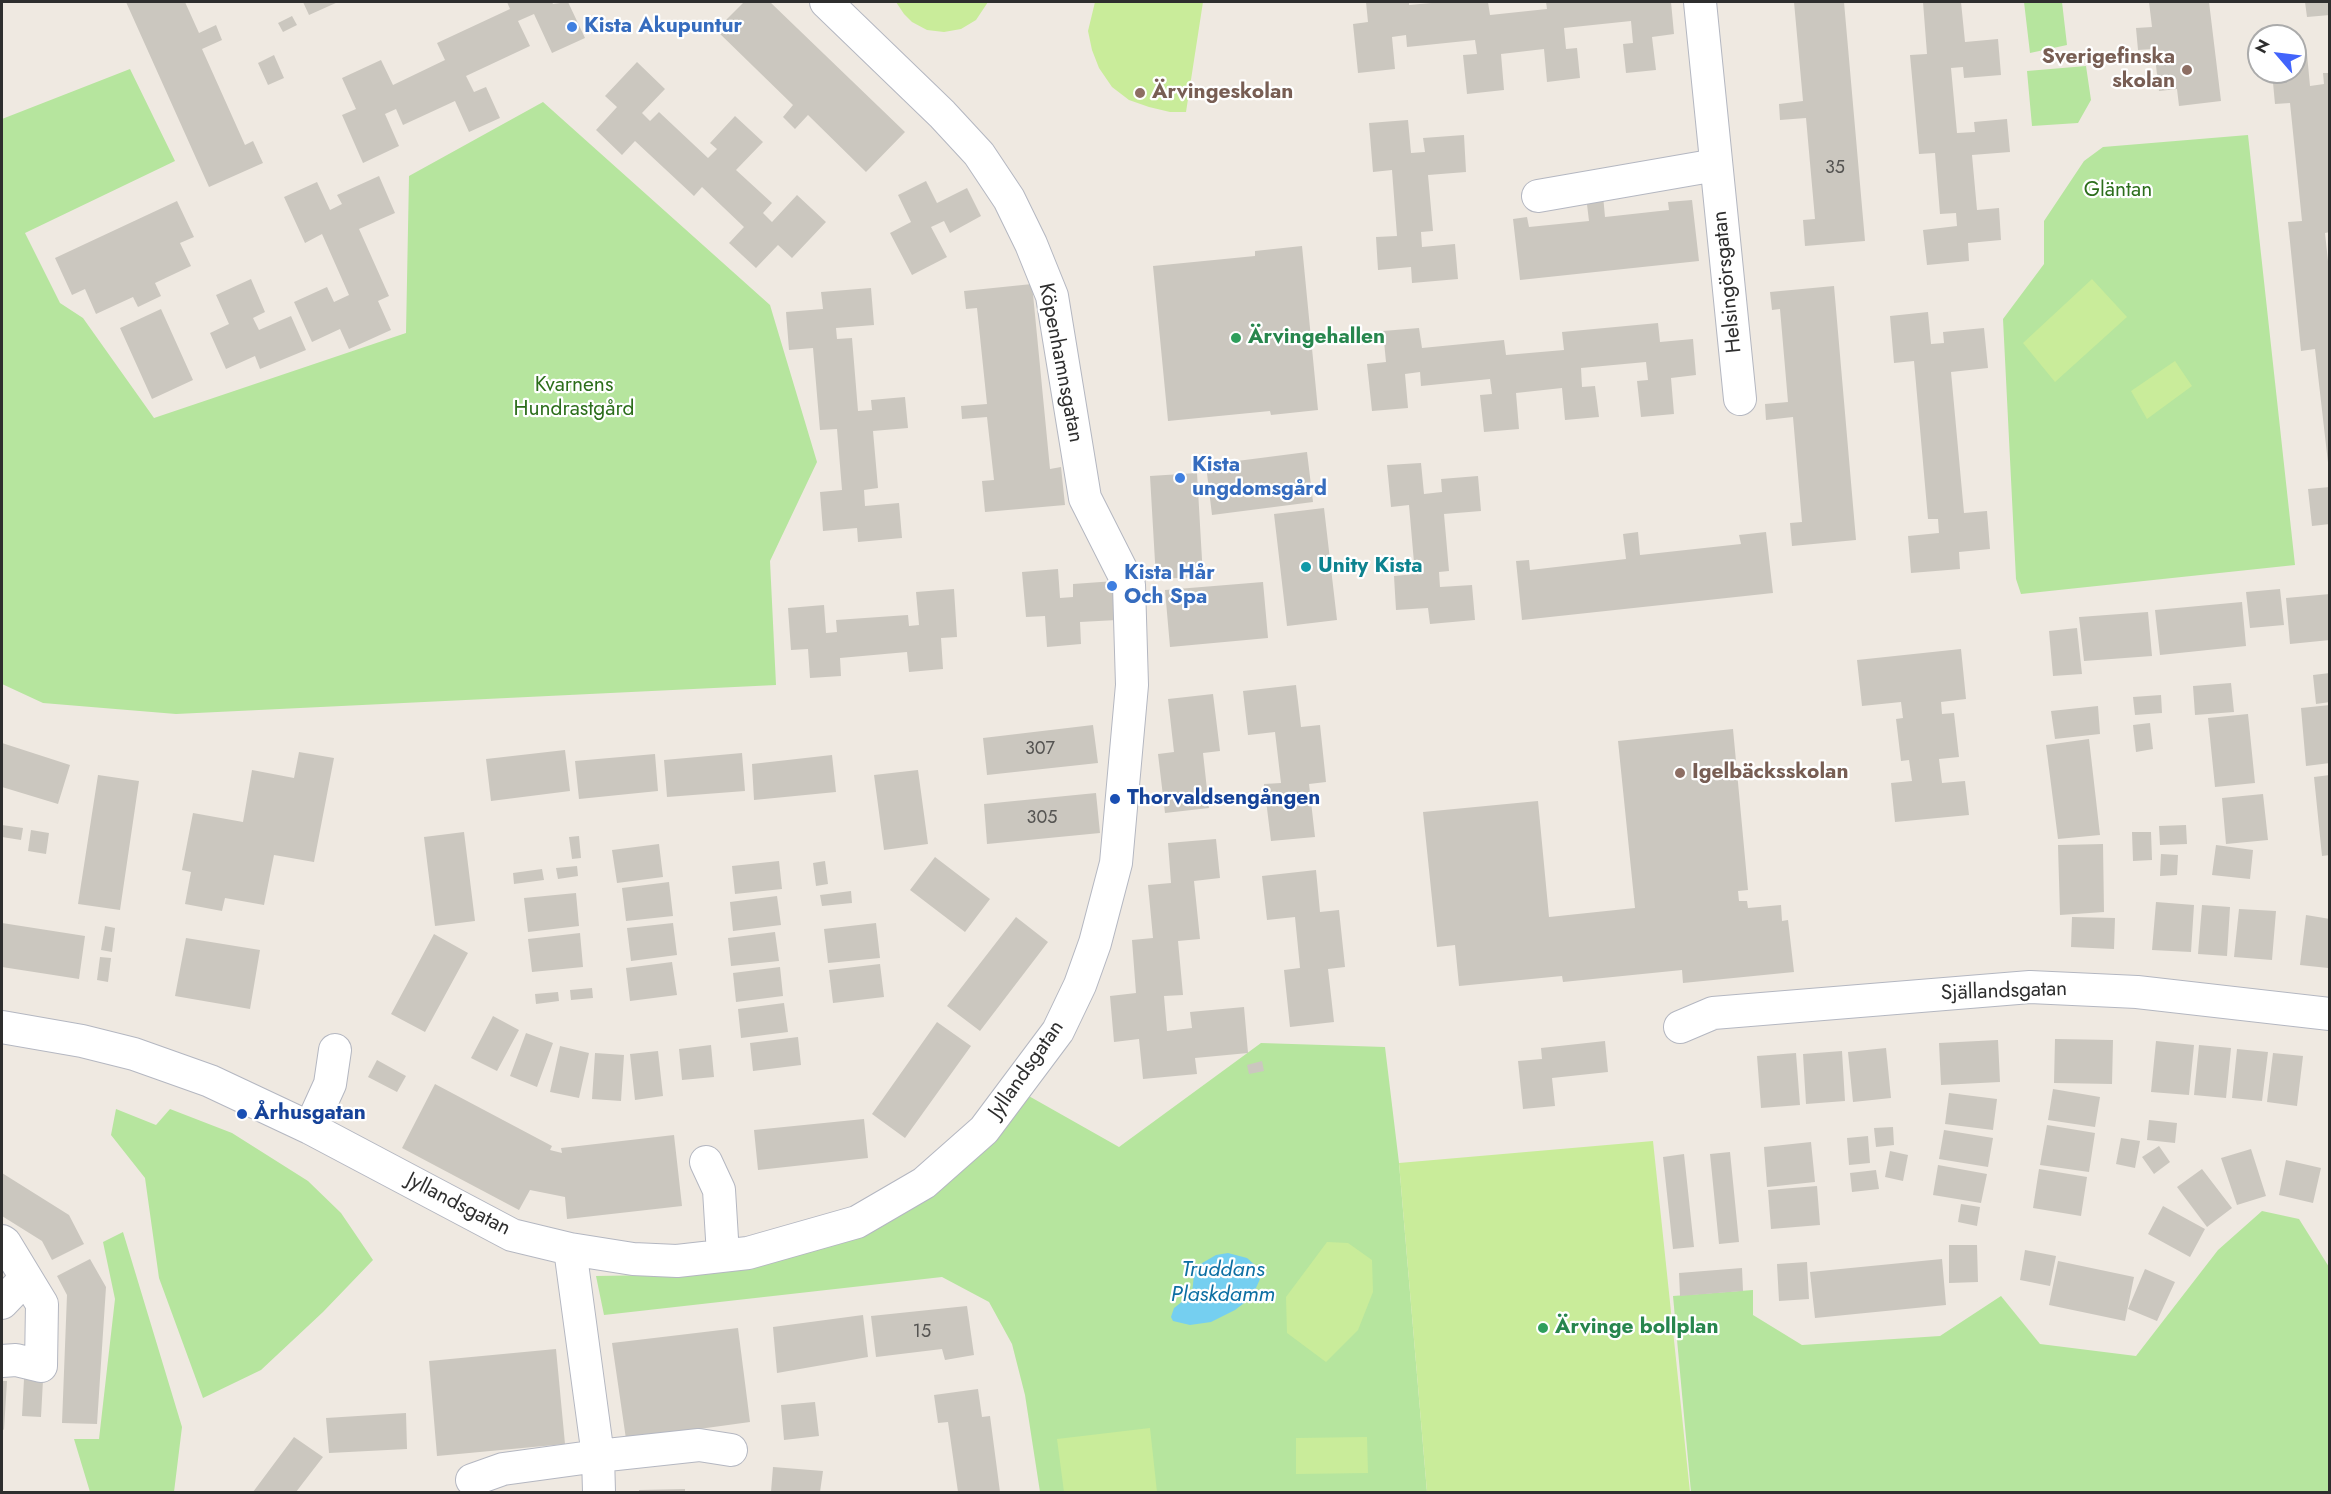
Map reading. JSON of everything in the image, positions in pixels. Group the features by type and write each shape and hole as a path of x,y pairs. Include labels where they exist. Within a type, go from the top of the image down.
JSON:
{"street":[{"name":"Köpenhamnsgatan","path":"826,2 942,114 979,154 1009,199 1031,244 1052,296 1085,498 1129,585 1132,685"},
{"name":"Helsingörsgatan","path":"1700,2 1740,399"},
{"path":"1538,196 1716,165"},
{"name":"Jyllandsgatan","path":"2,1027 82,1041 134,1054 210,1081 310,1128 512,1235 570,1249 633,1259 677,1261 748,1253 857,1222 924,1183 984,1130 1058,1032 1080,985 1095,943 1116,863 1132,685"},
{"name":"Själlandsgatan","path":"1680,1027 1713,1013 2030,987 2137,992 2330,1014"},
{"path":"310,1128 330,1084 335,1050"},
{"path":"706,1162 719,1190 723,1255"},
{"path":"2,1241 42,1304 41,1366 16,1360 2,1361"},
{"path":"570,1249 598,1456 599,1492"},
{"path":"2,1303 26,1278"},
{"path":"472,1480 503,1469 598,1456 699,1445 731,1450"}],"green space":[{"path":"896,2 988,2 976,20 961,29 944,32 927,30 912,22"},
{"path":"1095,2 1203,2 1186,112 1170,112 1149,107 1129,100 1112,87 1099,68 1088,31"},
{"path":"2024,2 2062,2 2067,45 2030,53"},
{"path":"2086,66 2091,100 2078,123 2032,126 2027,71"},
{"name":"Kvarnens Hundrastgård","path":"130,69 175,161 25,233 60,303 83,318 154,418 406,333 409,176 543,102 770,305 817,462 770,561 776,685 176,714 43,703 2,684 2,119"},
{"name":"Gläntan","path":"2248,135 2295,565 2021,594 2016,579 2003,319 2044,264 2044,221 2084,161 2103,147"},
{"path":"2092,279 2127,317 2055,382 2023,343"},
{"path":"2175,361 2192,386 2147,419 2131,391"},
{"path":"1261,1043 1385,1047 1399,1163 1427,1492 1040,1492 1025,1395 1012,1344 989,1302 942,1277 604,1315 596,1276 713,1274 881,1221 1027,1095 1119,1147"},
{"path":"116,1109 156,1125 170,1109 232,1133 308,1181 341,1213 373,1260 323,1312 261,1370 203,1398 159,1278 145,1178 111,1135"},
{"name":"Ärvinge bollplan","path":"1653,1141 1690,1492 1427,1492 1399,1163"},
{"path":"2262,1211 2299,1219 2329,1267 2329,1492 1691,1492 1673,1296 1753,1290 1753,1315 1802,1345 1940,1336 2001,1296 2040,1344 2136,1356 2218,1250"},
{"path":"123,1232 182,1427 174,1492 90,1492 74,1439 99,1439 115,1299 103,1242"},
{"path":"1327,1242 1348,1243 1372,1260 1373,1292 1358,1330 1326,1362 1287,1333 1286,1297"},
{"path":"1150,1428 1157,1492 1064,1492 1057,1439"},
{"path":"1367,1437 1368,1473 1296,1474 1296,1438"}],"water":[{"name":"Truddans Plaskdamm","path":"1228,1253 1247,1258 1255,1265 1260,1279 1252,1297 1235,1310 1211,1322 1190,1325 1173,1321 1171,1317 1174,1308 1192,1294 1197,1266 1216,1255"}],"building":[{"path":"126,2 185,2 199,33 216,25 222,40 202,49 245,145 253,141 263,163 209,187"},
{"path":"303,2 338,2 309,15"},
{"path":"507,2 552,2 553,4 568,2 585,38 552,53 534,14 518,21 530,46 466,76 474,92 486,87 500,118 469,132 455,101 403,125 396,109 385,114 399,146 363,163 342,115 356,109 342,78 381,60 393,85 445,60 437,43 510,9"},
{"path":"744,2 770,2 905,132 866,172 808,115 795,129 783,117 793,105 716,30"},
{"path":"1366,2 1409,2 1409,5 1488,2 1490,15 1547,9 1546,2 1671,2 1674,34 1652,37 1656,70 1626,73 1623,44 1633,43 1631,21 1564,28 1566,49 1577,48 1580,78 1547,82 1544,49 1501,54 1504,90 1467,94 1463,55 1477,54 1475,40 1407,47 1406,35 1392,37 1395,69 1358,73 1353,24 1368,22"},
{"path":"1794,2 1844,2 1865,241 1805,246 1803,220 1815,219 1806,118 1780,120 1779,104 1803,101"},
{"path":"1923,2 1961,2 1965,42 1998,39 2001,75 1964,78 1963,67 1951,68 1957,133 1975,132 1974,122 2007,119 2010,152 1972,155 1977,210 1999,208 2001,240 1968,243 1969,261 1927,265 1923,230 1957,226 1956,213 1940,214 1935,153 1919,154 1910,55 1927,54"},
{"name":"Sverigefinska skolan","path":"2149,2 2209,2 2221,101 2179,106 2177,89 2159,91 2154,49 2138,50 2136,28 2152,27"},
{"path":"2305,2 2330,2 2330,15 2307,17"},
{"path":"292,16 297,25 283,32 278,23"},
{"path":"2307,54 2310,86 2324,84 2323,73 2330,73 2330,232 2325,233 2330,280 2330,480 2315,349 2301,351 2288,222 2302,221 2290,103 2275,104 2273,84 2307,84"},
{"path":"274,55 284,78 268,85 258,63"},
{"path":"637,62 665,89 642,113 650,121 659,112 708,158 717,149 710,143 735,116 763,142 736,170 772,203 763,213 772,222 797,195 826,222 792,258 778,245 756,268 729,243 744,227 702,187 694,196 635,141 622,155 596,130 617,107 605,96"},
{"path":"1408,120 1411,153 1425,152 1423,138 1464,135 1466,172 1428,175 1433,231 1421,232 1422,247 1455,244 1458,279 1412,283 1411,267 1378,270 1376,237 1397,236 1392,170 1373,172 1369,123"},
{"path":"379,176 395,213 359,229 389,296 378,301 391,330 349,349 340,329 312,342 294,302 327,287 334,302 349,295 322,234 305,243 284,197 317,182 330,210 342,204 337,195"},
{"path":"926,181 937,203 967,188 981,216 950,233 944,221 931,227 947,257 912,275 890,233 911,222 898,195"},
{"path":"1603,195 1605,217 1669,210 1668,202 1692,200 1699,261 1520,280 1513,219 1527,217 1529,227 1589,221 1586,196"},
{"path":"177,201 194,237 180,243 191,266 155,283 161,296 138,307 133,297 96,314 85,289 72,295 55,258"},
{"name":"Ärvingehallen","path":"1302,246 1318,410 1271,415 1270,411 1168,421 1153,266 1255,256 1255,251"},
{"path":"251,279 265,312 253,318 259,330 291,316 306,350 260,369 255,356 226,369 210,333 229,324 216,295"},
{"path":"1032,284 1050,469 1061,467 1065,505 985,512 982,481 994,480 987,417 962,419 961,406 987,404 977,308 966,309 964,291"},
{"path":"1834,286 1856,540 1792,546 1790,523 1802,522 1793,417 1766,420 1765,404 1788,402 1780,309 1772,310 1770,292"},
{"path":"871,288 874,325 836,328 837,339 852,338 858,411 872,410 871,400 905,397 908,428 873,431 878,488 864,490 865,506 899,503 902,538 858,542 857,528 823,531 820,492 842,490 837,429 820,430 813,348 789,350 786,312 823,309 821,292"},
{"path":"161,309 193,380 152,399 120,328"},
{"path":"1928,312 1931,344 1944,343 1943,332 1984,328 1988,368 1951,372 1964,513 1987,511 1990,549 1959,552 1960,569 1911,573 1908,536 1939,533 1938,519 1928,519 1914,361 1894,363 1890,316"},
{"path":"1658,323 1660,342 1693,339 1696,375 1671,378 1674,414 1641,417 1637,381 1648,380 1646,362 1581,368 1582,387 1595,386 1599,417 1565,420 1562,388 1516,393 1519,429 1484,432 1480,395 1492,394 1490,379 1421,386 1420,372 1405,374 1408,408 1372,411 1367,364 1386,362 1383,331 1419,328 1422,348 1504,340 1506,355 1564,350 1562,332"},
{"name":"Unity Kista","path":"1307,452 1313,502 1212,515 1206,465"},
{"path":"1421,463 1424,494 1442,492 1441,479 1478,476 1481,511 1444,514 1449,571 1439,572 1440,587 1472,585 1475,620 1430,624 1428,608 1396,610 1394,576 1415,574 1409,505 1391,507 1387,465"},
{"path":"1197,473 1203,577 1156,579 1150,476"},
{"path":"2330,487 2330,524 2312,526 2308,489"},
{"name":"Unity Kista","path":"1324,508 1337,620 1287,626 1274,514"},
{"path":"1638,532 1640,555 1741,544 1739,535 1766,532 1773,593 1522,620 1516,561 1529,560 1530,570 1626,559 1623,534"},
{"path":"1058,569 1060,598 1073,597 1073,584 1115,581 1117,620 1080,622 1081,644 1047,647 1045,616 1026,617 1022,572"},
{"name":"Unity Kista","path":"1263,582 1268,638 1170,647 1165,590"},
{"path":"954,589 957,637 941,638 943,669 909,672 907,652 840,658 841,676 810,678 808,649 791,650 788,608 824,605 826,633 837,632 836,620 908,615 909,626 919,625 916,592"},
{"path":"2280,589 2284,625 2250,628 2246,592"},
{"path":"2330,594 2330,640 2290,644 2286,598"},
{"path":"2242,602 2246,646 2160,655 2155,610"},
{"path":"2148,612 2152,656 2084,661 2079,617"},
{"path":"2077,628 2082,674 2053,676 2049,631"},
{"path":"1961,649 1966,699 1941,702 1942,714 1954,713 1959,757 1939,759 1942,783 1965,781 1969,815 1895,822 1891,783 1912,781 1909,760 1901,761 1896,719 1903,718 1901,702 1862,706 1857,660"},
{"path":"2330,673 2330,702 2316,704 2313,675"},
{"path":"2231,683 2234,712 2195,715 2193,686"},
{"path":"1296,685 1301,727 1320,725 1326,782 1309,784 1315,837 1271,841 1264,784 1281,783 1275,732 1248,735 1243,691"},
{"path":"1213,694 1220,751 1203,753 1209,808 1165,813 1158,754 1174,752 1168,699"},
{"path":"2161,695 2162,713 2135,715 2133,697"},
{"path":"2330,705 2330,763 2306,766 2301,708"},
{"path":"2098,706 2100,734 2055,739 2051,711"},
{"path":"2248,714 2255,783 2215,787 2208,718"},
{"path":"2150,723 2153,749 2136,752 2133,725"},
{"path":"1093,725 1098,763 987,775 983,738"},
{"path":"1733,729 1748,890 1738,891 1739,901 1747,901 1748,908 1781,905 1782,921 1788,920 1794,972 1683,983 1682,970 1563,982 1562,976 1459,986 1455,945 1437,947 1423,812 1538,801 1549,917 1635,908 1618,741"},
{"path":"2089,739 2100,835 2058,839 2046,745"},
{"path":"2,743 70,765 58,804 2,787"},
{"path":"565,750 570,791 491,801 486,759"},
{"path":"299,752 334,758 314,862 274,855 264,905 225,898 222,911 185,904 191,872 182,870 193,813 243,822 252,770 294,778"},
{"path":"742,753 745,791 667,797 664,760"},
{"path":"655,754 658,791 579,799 575,761"},
{"path":"832,755 836,792 754,800 752,764"},
{"path":"918,770 928,844 884,850 874,775"},
{"path":"98,775 139,781 120,910 78,904"},
{"path":"2330,775 2330,855 2322,856 2314,777"},
{"path":"1096,793 1100,833 987,844 984,804"},
{"path":"2263,794 2268,840 2226,844 2222,798"},
{"path":"2,825 23,828 21,840 2,837"},
{"path":"2186,825 2187,844 2160,845 2159,826"},
{"path":"31,830 49,833 46,854 28,851"},
{"path":"464,832 475,921 435,926 424,837"},
{"path":"2132,832 2151,832 2152,860 2133,861"},
{"path":"579,836 581,858 572,859 569,837"},
{"path":"1216,839 1220,878 1194,881 1200,939 1178,941 1183,995 1164,996 1167,1031 1192,1028 1190,1012 1244,1007 1248,1053 1195,1058 1197,1074 1143,1079 1139,1039 1114,1042 1110,996 1136,993 1132,940 1153,938 1148,885 1171,883 1168,843"},
{"path":"659,844 663,877 617,883 612,850"},
{"path":"2103,844 2104,912 2060,915 2058,845"},
{"path":"2216,845 2253,850 2250,879 2212,875"},
{"path":"2161,854 2178,855 2177,875 2160,876"},
{"path":"935,857 990,899 965,932 910,890"},
{"path":"779,861 782,889 735,894 732,866"},
{"path":"825,861 828,884 816,886 813,863"},
{"path":"577,866 578,876 558,879 556,868"},
{"path":"542,869 544,880 514,884 513,873"},
{"path":"1316,870 1320,912 1339,910 1345,967 1328,969 1334,1022 1290,1027 1284,970 1300,968 1295,917 1267,920 1262,876"},
{"path":"669,882 673,916 626,921 622,888"},
{"path":"851,891 852,903 822,906 820,895"},
{"path":"576,893 579,926 528,932 524,898"},
{"path":"777,896 781,925 733,931 730,902"},
{"path":"2156,902 2194,905 2191,952 2152,950"},
{"path":"2202,905 2230,907 2227,956 2198,954"},
{"path":"2239,909 2276,911 2272,960 2234,957"},
{"path":"2306,915 2330,919 2328,968 2300,965"},
{"path":"1016,917 1048,942 980,1031 947,1006"},
{"path":"2072,917 2115,918 2114,949 2071,947"},
{"path":"2,923 85,936 79,979 2,967"},
{"path":"673,923 677,955 631,961 627,928"},
{"path":"876,923 880,958 828,963 824,929"},
{"path":"105,926 115,928 112,952 101,950"},
{"path":"775,932 779,961 731,966 728,938"},
{"path":"580,933 583,967 532,972 528,939"},
{"path":"434,934 468,953 425,1032 391,1014"},
{"path":"186,938 260,950 250,1009 175,996"},
{"path":"100,957 111,958 108,982 97,980"},
{"path":"672,962 677,995 630,1001 626,968"},
{"path":"880,964 884,997 833,1003 829,970"},
{"path":"780,967 783,996 736,1002 733,973"},
{"path":"592,988 593,998 571,1000 570,990"},
{"path":"558,992 559,1001 536,1004 535,994"},
{"path":"784,1003 788,1032 741,1038 738,1009"},
{"path":"493,1016 519,1030 497,1071 471,1058"},
{"path":"937,1022 971,1046 905,1138 872,1114"},
{"path":"526,1033 553,1043 537,1087 510,1076"},
{"path":"798,1037 801,1065 753,1071 750,1043"},
{"path":"2055,1039 2113,1040 2112,1084 2054,1083"},
{"path":"1998,1040 2000,1082 1941,1085 1939,1043"},
{"path":"1605,1041 1608,1072 1552,1078 1555,1106 1523,1109 1518,1061 1542,1059 1541,1048"},
{"path":"2156,1041 2194,1045 2189,1095 2151,1092"},
{"path":"711,1045 714,1077 682,1080 679,1049"},
{"path":"2199,1045 2231,1048 2226,1098 2194,1095"},
{"path":"560,1046 589,1053 579,1098 550,1092"},
{"path":"1886,1048 1891,1098 1853,1102 1848,1052"},
{"path":"2237,1049 2268,1052 2262,1101 2232,1098"},
{"path":"658,1051 663,1096 635,1100 630,1054"},
{"path":"1842,1051 1845,1101 1806,1104 1803,1054"},
{"path":"595,1053 624,1055 621,1101 592,1099"},
{"path":"1796,1053 1800,1105 1761,1108 1757,1056"},
{"path":"2273,1053 2303,1056 2297,1106 2267,1102"},
{"path":"377,1060 406,1076 397,1092 368,1077"},
{"path":"1262,1061 1264,1071 1249,1074 1247,1065"},
{"path":"435,1084 552,1146 550,1150 562,1153 561,1148 674,1135 682,1206 567,1219 565,1197 530,1190 519,1210 402,1148"},
{"path":"2053,1089 2100,1097 2095,1127 2048,1120"},
{"path":"1949,1093 1997,1099 1993,1130 1945,1124"},
{"path":"864,1119 868,1158 758,1170 754,1130"},
{"path":"2149,1120 2177,1123 2175,1143 2147,1140"},
{"path":"2047,1125 2095,1133 2089,1172 2040,1165"},
{"path":"1893,1127 1894,1145 1876,1147 1874,1128"},
{"path":"1944,1130 1993,1138 1988,1167 1939,1159"},
{"path":"1868,1136 1870,1163 1849,1165 1847,1138"},
{"path":"2121,1138 2140,1141 2135,1168 2116,1164"},
{"path":"1811,1142 1815,1182 1767,1187 1764,1147"},
{"path":"2159,1146 2170,1162 2154,1174 2142,1157"},
{"path":"2251,1149 2266,1196 2237,1205 2221,1158"},
{"path":"1890,1151 1908,1155 1903,1181 1885,1177"},
{"path":"1730,1152 1739,1242 1719,1244 1710,1154"},
{"path":"1684,1154 1694,1247 1673,1249 1663,1157"},
{"path":"2286,1160 2321,1168 2313,1203 2279,1195"},
{"path":"1938,1165 1987,1174 1981,1203 1933,1195"},
{"path":"2039,1169 2087,1177 2081,1216 2033,1208"},
{"path":"2202,1169 2232,1208 2207,1227 2177,1187"},
{"path":"1876,1170 1879,1189 1852,1192 1850,1173"},
{"path":"2,1173 69,1215 84,1244 52,1260 42,1241 2,1216"},
{"path":"1817,1186 1820,1225 1771,1229 1768,1190"},
{"path":"1961,1204 1980,1207 1977,1226 1958,1222"},
{"path":"2163,1206 2205,1229 2190,1257 2148,1234"},
{"path":"1949,1245 1977,1245 1978,1282 1949,1283"},
{"path":"2025,1250 2056,1256 2050,1286 2020,1280"},
{"path":"90,1259 106,1287 97,1424 62,1423 67,1295 57,1276"},
{"path":"1942,1259 1946,1305 1815,1318 1810,1272"},
{"path":"2058,1261 2134,1277 2125,1321 2049,1305"},
{"path":"1807,1262 1809,1299 1779,1301 1777,1264"},
{"path":"1742,1268 1743,1291 1680,1296 1679,1273"},
{"path":"2145,1269 2175,1282 2157,1321 2128,1309"},
{"path":"967,1306 974,1355 945,1360 942,1349 876,1357 871,1316"},
{"path":"863,1315 868,1357 777,1373 773,1327"},
{"path":"738,1328 750,1422 626,1439 612,1343"},
{"path":"556,1349 565,1444 437,1456 429,1361"},
{"path":"24,1379 43,1380 41,1417 22,1416"},
{"path":"2,1381 7,1381 4,1430 2,1429"},
{"path":"978,1389 982,1417 990,1416 1000,1492 958,1492 948,1422 938,1423 934,1395"},
{"path":"815,1402 819,1436 784,1440 781,1405"},
{"path":"406,1413 407,1449 329,1453 326,1418"},
{"path":"294,1437 323,1457 296,1492 253,1492"},
{"path":"773,1467 823,1471 820,1492 771,1492"},
{"path":"685,1489 685,1492 639,1492 639,1490"}],"place":[{"name":"Kista Akupuntur","path":"572,27"},
{"name":"Sverigefinska skolan","path":"2187,70"},
{"name":"Ärvingeskolan","path":"1140,93"},
{"name":"Ärvingehallen","path":"1236,338"},
{"name":"Kista ungdomsgård","path":"1180,478"},
{"name":"Unity Kista","path":"1306,567"},
{"name":"Kista Hår Och Spa","path":"1112,586"},
{"name":"Igelbäcksskolan","path":"1680,773"},
{"name":"Thorvaldsengången","path":"1115,799"},
{"name":"Århusgatan","path":"242,1114"},
{"name":"Ärvinge bollplan","path":"1543,1328"}]}
